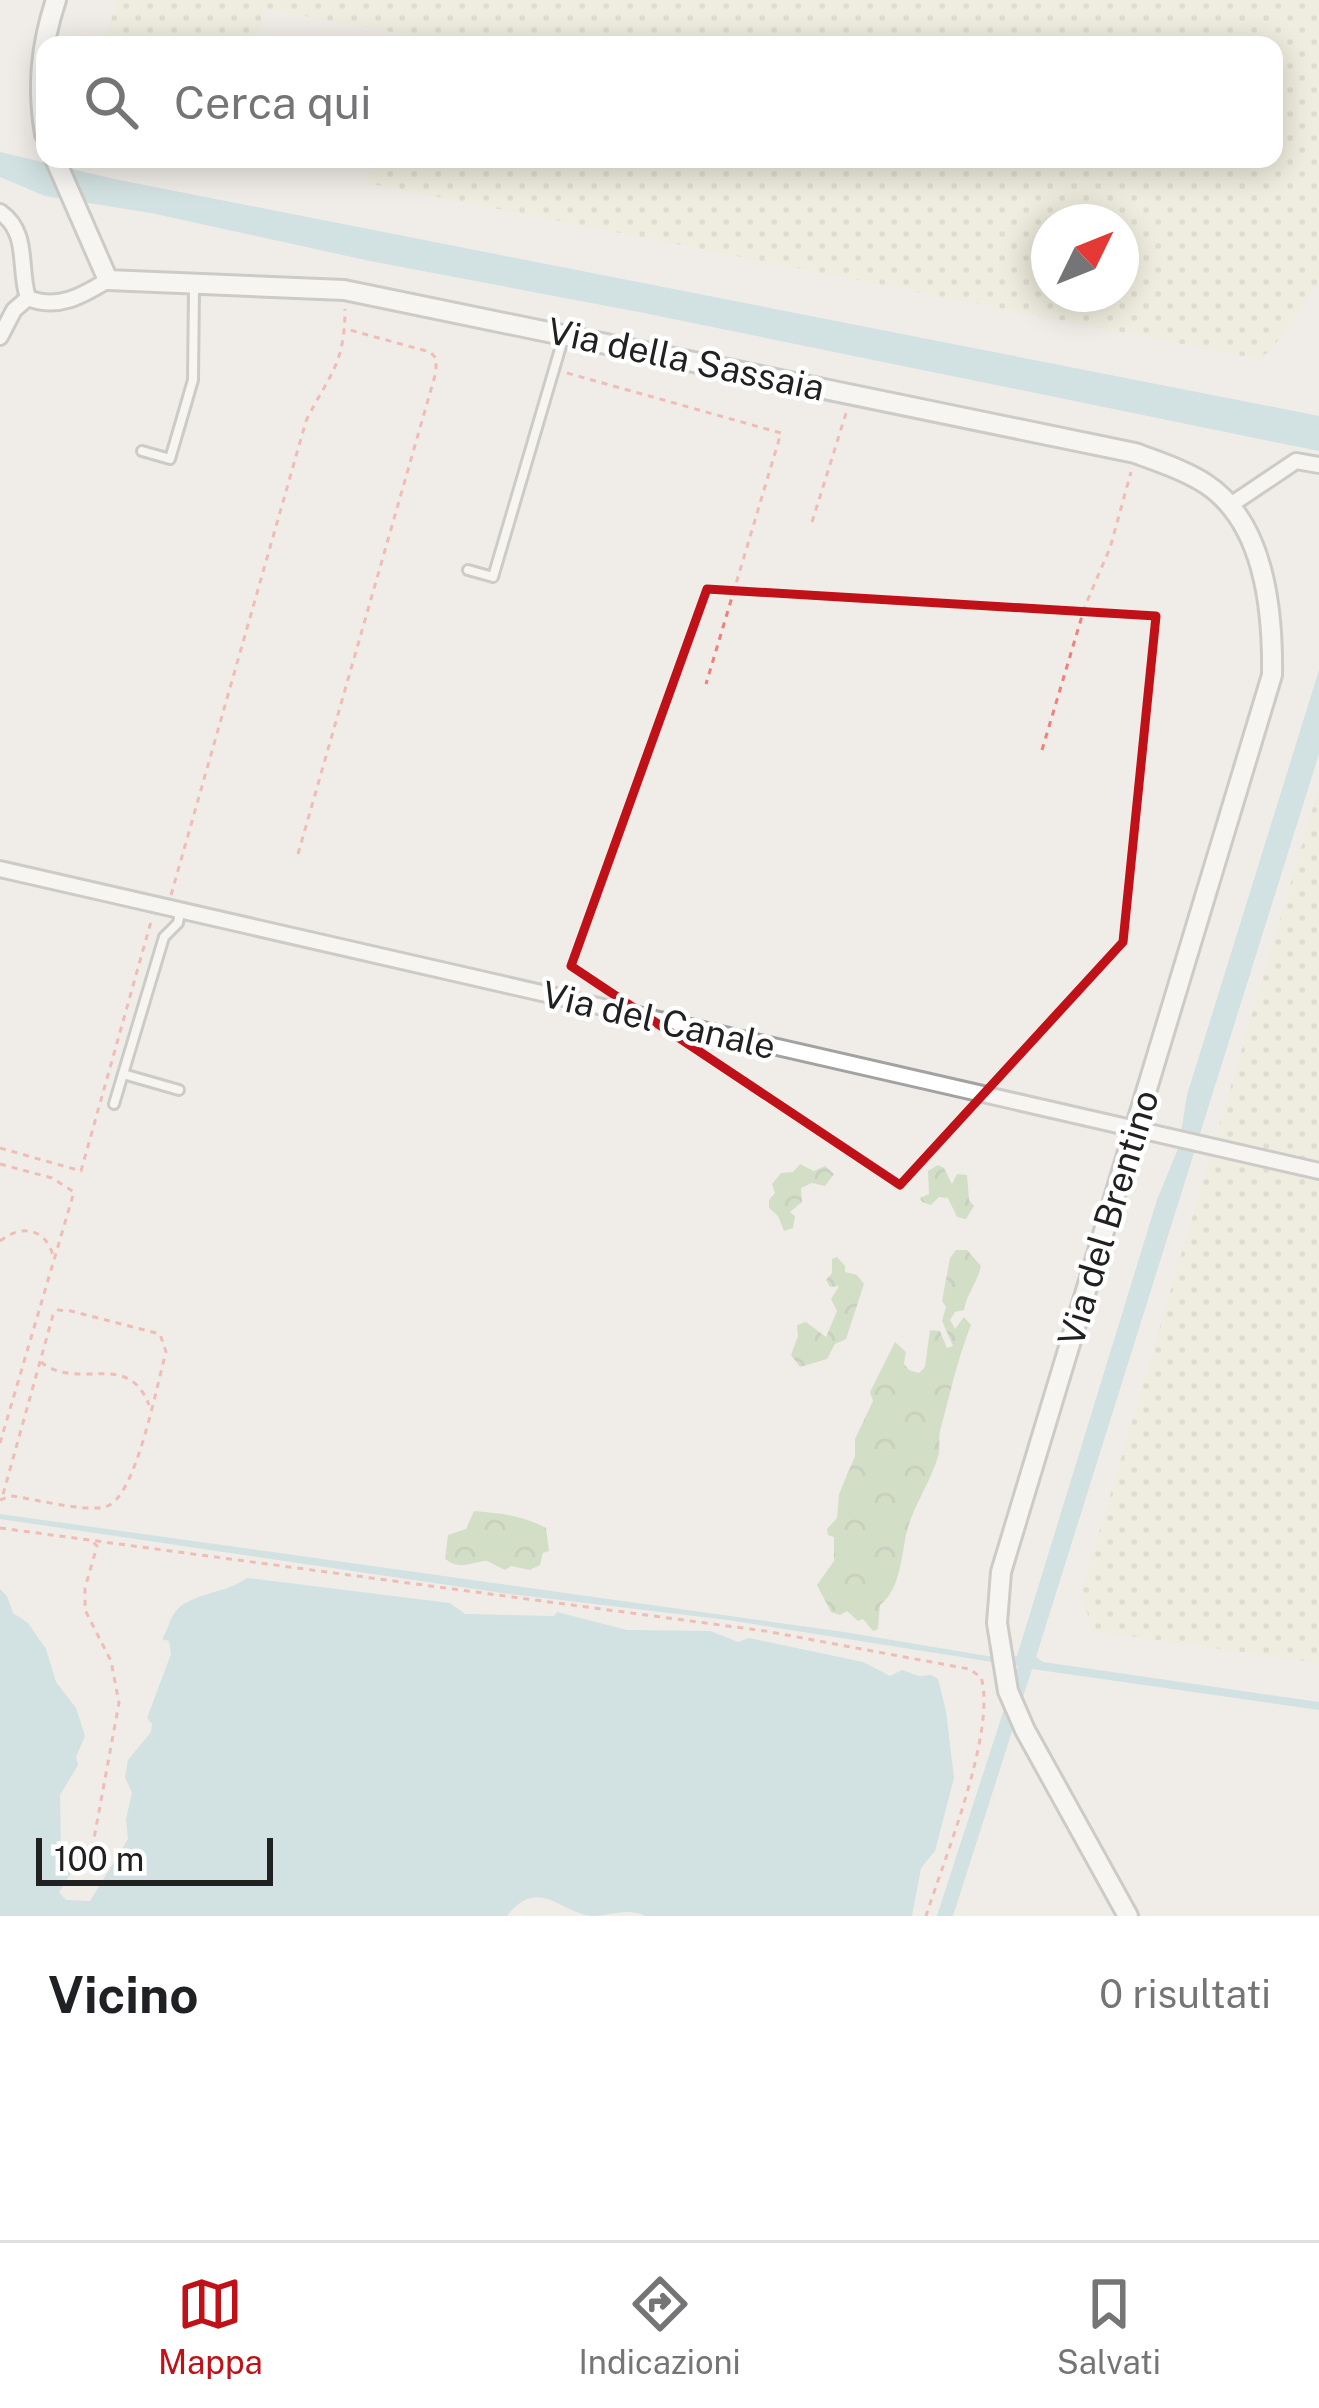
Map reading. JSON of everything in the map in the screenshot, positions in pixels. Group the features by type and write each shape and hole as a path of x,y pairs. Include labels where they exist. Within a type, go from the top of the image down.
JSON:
{"street":[{"path":"46,36 56,0"},
{"path":"59,168 108,280"},
{"path":"0,212 19,232 28,298 14,310 0,337"},
{"name":"Via della Sassaia","path":"28,298 56,304 83,296 108,280 344,290 1136,453 1209,486 1229,506"},
{"path":"1229,506 1296,461 1319,465"},
{"name":"Via del Brentino","path":"1128,1916 1025,1730 1008,1691 997,1623 1001,1572 1272,675 1273,631 1262,571 1229,506"},
{"name":"Via del Canale","path":"0,869 1319,1171"}],"lane":[{"path":"142,451 170,459 193,380 194,282"},
{"path":"468,570 493,577 565,332"},
{"path":"114,1103 164,937 178,923 168,908"},
{"path":"123,1074 179,1090"}],"path":[{"path":"0,1148 81,1171 168,908 306,421 333,377 344,328 344,290"},
{"path":"298,854 436,372 436,358 430,352 344,328"},
{"path":"554,370 781,433 706,684"},
{"path":"812,522 853,395"},
{"path":"1042,750 1085,606 1116,530 1136,453"},
{"path":"0,1164 71,1187 74,1192 0,1443"},
{"path":"0,1241 10,1232 34,1232 52,1249 54,1259"},
{"path":"58,1310 153,1330 166,1342 150,1407 132,1478 112,1505 1,1499 46,1328 58,1310"},
{"path":"39,1361 70,1376 113,1373 128,1377 144,1392 150,1407"},
{"path":"0,1528 765,1631 969,1669 981,1677 985,1690 982,1734 926,1916"},
{"path":"90,1860 119,1703 111,1661 85,1610 85,1588 97,1546 91,1541"}],"highlighted area":[{"path":"707,589 1156,616 1123,942 900,1185 571,966"}],"green space":[{"path":"118,0 1319,0 1319,284 1270,351 1258,359 367,183 371,168 1283,168 1283,36 402,34 267,9 256,36 105,36"},
{"path":"1319,787 1319,1663 1093,1631 1081,1594"},
{"path":"800,1164 814,1171 825,1166 834,1174 825,1186 812,1183 801,1188 802,1202 790,1212 795,1216 793,1228 784,1231 769,1208 775,1193 772,1184 781,1173 793,1172"},
{"path":"938,1165 952,1184 957,1174 967,1175 974,1206 966,1219 957,1217 948,1198 939,1197 931,1205 922,1202 920,1198 929,1194 928,1171"},
{"path":"956,1250 967,1250 981,1266 964,1310 955,1312 950,1320 955,1329 964,1317 971,1325 940,1431 938,1457 908,1527 897,1579 880,1605 878,1629 873,1631 847,1611 831,1612 817,1585 834,1561 834,1537 827,1529 837,1518 839,1494 855,1456 855,1439 873,1401 870,1392 895,1342 906,1352 904,1364 919,1373 925,1367 930,1330 940,1331 947,1348 953,1346 942,1321 946,1307 942,1301 950,1258"},
{"path":"837,1257 845,1272 857,1275 864,1284 846,1339 835,1344 827,1359 800,1367 791,1355 797,1325 806,1322 826,1337 837,1311 831,1299 839,1286 830,1287 826,1280 832,1273 832,1259"},
{"path":"474,1511 519,1517 546,1528 549,1551 543,1553 540,1565 505,1570 487,1561 461,1565 445,1559 448,1535 466,1529"}],"water":[{"path":"0,152 36,161 36,168 68,168 1319,416 1319,451 151,213 45,196 0,177"},
{"path":"1319,670 1319,754 1036,1657 1043,1662 1319,1702 1319,1710 1032,1669 953,1916 937,1916 1018,1666 728,1620 502,1593 0,1519 0,1514 844,1632 999,1658 1017,1656 1157,1200 1179,1146 1187,1095"},
{"path":"247,1578 450,1603 465,1614 554,1616 557,1612 627,1630 710,1631 738,1642 749,1638 863,1662 890,1676 902,1670 931,1675 938,1679 946,1711 954,1778 935,1851 921,1868 912,1916 645,1916 626,1912 591,1916 539,1897 518,1904 507,1916 0,1916 0,1589 13,1613 28,1623 46,1649 56,1682 76,1708 85,1736 76,1757 78,1765 60,1795 61,1849 67,1852 73,1870 59,1892 66,1900 90,1901 128,1839 126,1819 132,1793 125,1777 128,1760 151,1732 147,1718 171,1654 169,1641 162,1639 171,1619 189,1601"}]}
